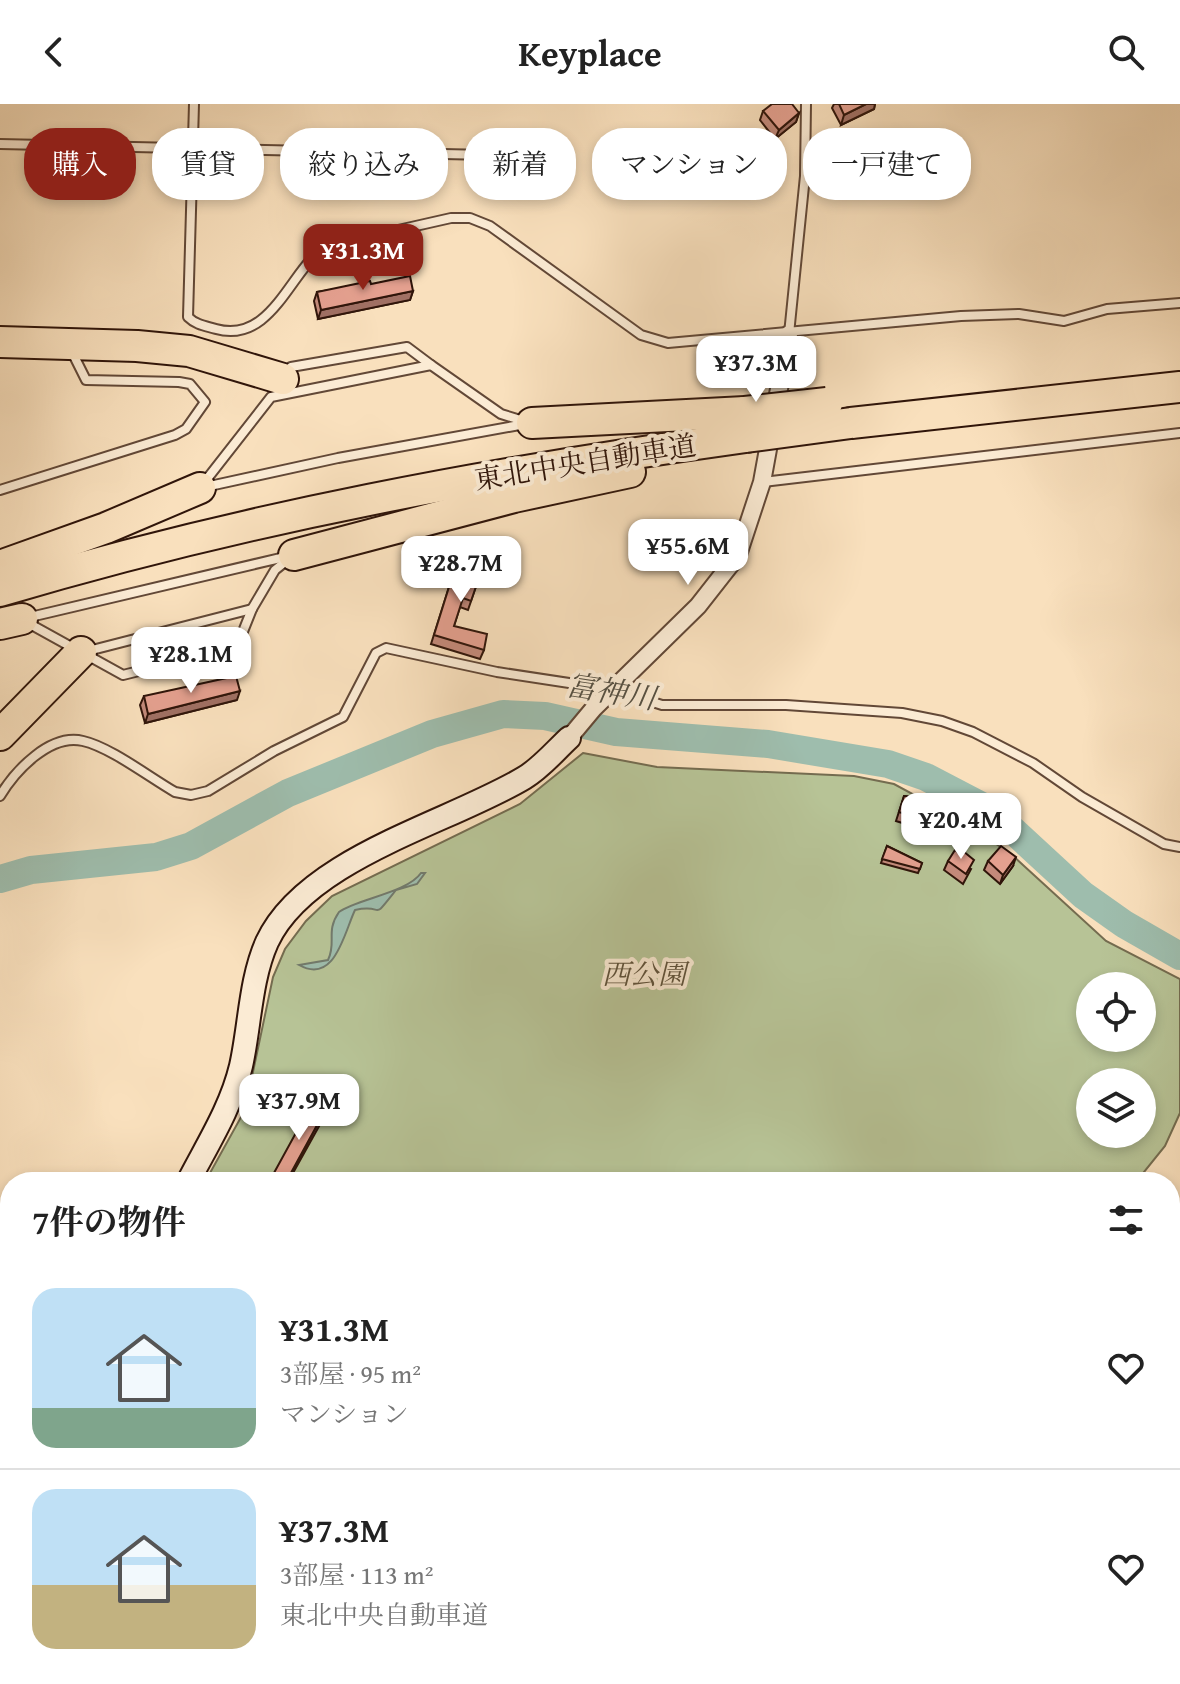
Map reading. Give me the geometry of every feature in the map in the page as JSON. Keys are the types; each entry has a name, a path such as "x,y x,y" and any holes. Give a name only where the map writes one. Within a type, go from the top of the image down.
{"highway":[{"path":"0,342 137,346 189,351 277,388"},
{"path":"0,352 193,362 277,388"},
{"name":"東北中央自動車道","path":"0,591 113,557 265,520 541,465 746,433 850,427 969,408 1180,387"},
{"path":"294,555 746,433 827,403 1023,390 1110,394"},
{"path":"532,423 746,433"},
{"path":"0,566 200,488"},
{"path":"0,719 75,649"},
{"path":"0,735 75,649"}],"street":[{"path":"193,1172 225,1111 240,1068 255,982 268,941 291,909 316,885 354,862 528,776 569,738 594,708 721,581 747,534 762,482 789,334"}],"lane":[{"path":"193,128 194,104"},
{"path":"789,334 804,190 806,104"},
{"path":"0,144 152,146"},
{"path":"264,149 464,154"},
{"path":"191,200 188,317 193,323 233,334 267,319 308,259 323,247 451,218 470,218 490,226 641,335 668,343 961,316 1019,314 1064,321 1107,309 1180,303"},
{"path":"200,488 291,367 407,347 501,414 532,423"},
{"path":"0,490 175,435 186,429 205,402 190,384 86,380 73,354"},
{"path":"277,388 431,365"},
{"path":"200,488 338,458 532,423"},
{"path":"762,482 1180,433"},
{"path":"11,622 75,649 123,675 227,649 240,639 252,609 275,570 294,555"},
{"path":"11,622 294,555"},
{"path":"75,649 252,609"},
{"path":"0,796 33,757 55,744 81,740 175,792 191,795 208,791 274,751 343,717 376,653 386,648 497,672 615,690 662,705 786,705 902,713 942,721 973,732 1033,763 1082,797 1164,844 1180,847"}],"green space":[{"name":"西公園","path":"583,753 657,767 854,776 894,784 959,819 1011,854 1106,941 1180,979 1180,1113 1165,1146 1144,1172 211,1172 245,1110 273,977 285,949 306,921 332,896 520,804"}],"shaded area":[{"path":"425,873 417,884 397,890"},
{"path":"396,890 380,909 355,910 342,943 330,962 321,968 311,969 299,965 328,960 335,919 347,907"}],"building":[{"path":"772,104 792,104 799,113 777,128 763,111"},
{"path":"839,104 866,104 844,115"},
{"path":"410,276 413,291 321,310 317,292"},
{"path":"459,555 484,563 471,601 463,598 454,626 487,634 484,650 434,635"},
{"path":"236,676 240,691 148,714 144,696"},
{"path":"904,796 921,798 916,817 899,812"},
{"path":"887,846 922,863 920,869 882,859"},
{"path":"1001,846 1016,857 1003,875 988,861"},
{"path":"955,850 960,854 963,851 974,860 966,874 948,861"},
{"path":"278,1077 294,1085 283,1109 267,1101"},
{"path":"315,1098 328,1105 291,1172 274,1172"}],"waterway":[{"name":"富神川","path":"0,879 31,870 156,857 191,846 288,793 432,734 503,714 545,716 616,732 768,744 888,764 926,777 993,812 1083,895 1124,924 1180,956"}]}
